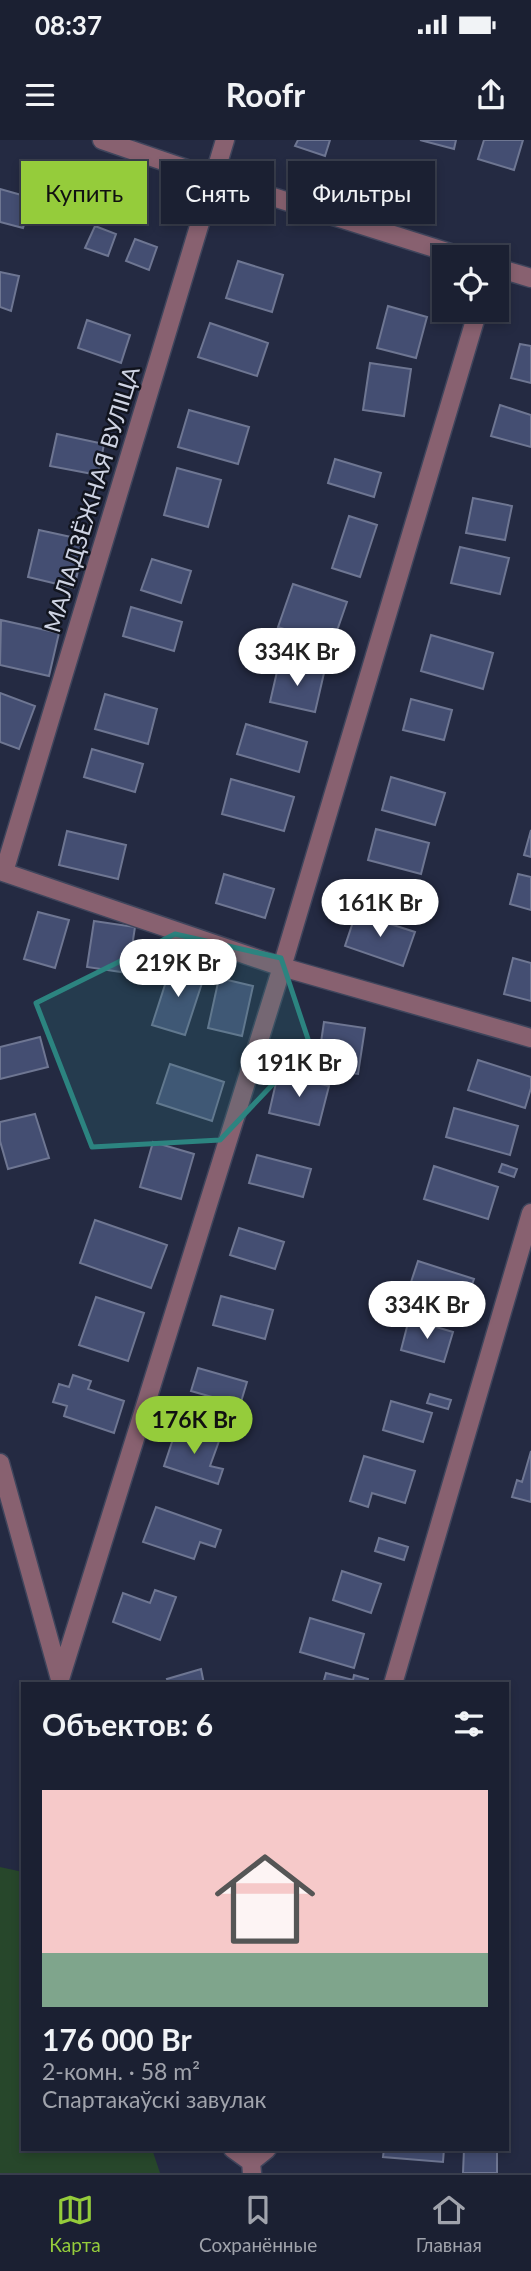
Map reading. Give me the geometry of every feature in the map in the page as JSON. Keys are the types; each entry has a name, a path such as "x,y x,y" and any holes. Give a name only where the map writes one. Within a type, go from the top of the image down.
{"street":[{"path":"102,140 163,161"},
{"name":"МАЛАДЗЁЖНАЯ ВУЛІЦА","path":"218,161 225,140"},
{"path":"274,197 432,247"},
{"name":"МАЛАДЗЁЖНАЯ ВУЛІЦА","path":"2,872 199,224"},
{"path":"509,272 531,278"},
{"path":"60,1681 282,967 474,322"},
{"path":"2,872 282,967 531,1038"},
{"path":"394,1682 531,1213"},
{"path":"0,1463 60,1681"},
{"path":"235,2151 251,2167 265,2151"}],"highlighted area":[{"path":"175,934 281,958 310,1045 220,1140 92,1147 36,1003"}],"green space":[{"path":"0,1867 21,1872 21,2151 153,2151 160,2173 0,2173"}],"building":[{"path":"298,140 330,140 325,156 295,146"},
{"path":"420,140 456,140 454,149"},
{"path":"484,140 523,140 514,170 478,159"},
{"path":"0,189 21,195 23,228 0,222"},
{"path":"95,226 116,234 108,256 85,248"},
{"path":"135,239 157,247 149,270 126,261"},
{"path":"238,261 283,275 272,312 226,298"},
{"path":"0,272 19,276 11,311 0,307"},
{"path":"388,306 427,317 416,358 377,348"},
{"path":"87,320 130,335 121,363 78,348"},
{"path":"210,323 268,343 257,376 198,357"},
{"path":"520,344 531,346 531,383 511,378"},
{"path":"370,363 411,369 404,416 363,410"},
{"path":"500,405 531,415 531,447 491,436"},
{"path":"189,410 249,427 238,464 178,447"},
{"path":"57,434 104,444 98,475 50,466"},
{"path":"335,459 381,473 374,497 328,483"},
{"path":"177,468 221,480 208,527 164,515"},
{"path":"473,498 512,506 505,540 466,533"},
{"path":"349,516 377,525 360,577 332,568"},
{"path":"39,530 85,540 74,588 28,577"},
{"path":"460,547 509,558 500,594 451,583"},
{"path":"152,559 191,571 181,603 141,590"},
{"path":"293,584 347,602 332,645 278,627"},
{"path":"131,607 182,622 174,651 123,636"},
{"path":"1,620 59,633 49,676 0,665"},
{"path":"431,635 493,653 483,689 421,671"},
{"path":"279,663 324,673 315,712 270,702"},
{"path":"0,693 35,706 19,749 0,742"},
{"path":"105,694 157,709 148,744 95,729"},
{"path":"411,699 452,710 444,740 403,730"},
{"path":"246,724 307,742 299,772 237,754"},
{"path":"92,749 143,764 135,792 84,777"},
{"path":"391,777 445,793 435,825 382,810"},
{"path":"231,779 294,797 284,831 222,814"},
{"path":"376,829 429,843 421,874 368,860"},
{"path":"531,830 531,857 524,855"},
{"path":"67,831 126,845 118,879 59,865"},
{"path":"224,874 274,889 265,918 216,903"},
{"path":"518,874 531,877 531,910 510,904"},
{"path":"38,912 69,920 55,968 24,959"},
{"path":"356,913 415,932 403,966 345,946"},
{"path":"94,921 135,927 128,973 87,967"},
{"path":"513,958 531,963 531,1001 504,994"},
{"path":"172,963 205,974 185,1035 152,1025"},
{"path":"219,978 253,986 242,1036 208,1028"},
{"path":"324,1022 365,1028 358,1074 317,1069"},
{"path":"40,1037 48,1067 0,1079 0,1047"},
{"path":"478,1060 531,1077 525,1108 468,1090"},
{"path":"170,1064 224,1082 212,1121 157,1103"},
{"path":"278,1074 329,1086 319,1125 269,1113"},
{"path":"454,1108 518,1126 510,1155 446,1137"},
{"path":"35,1114 49,1158 8,1169 0,1141 0,1122"},
{"path":"153,1142 194,1154 181,1199 140,1187"},
{"path":"257,1155 311,1169 303,1197 249,1183"},
{"path":"502,1164 517,1169 514,1177 499,1172"},
{"path":"434,1166 498,1187 488,1219 424,1199"},
{"path":"95,1220 167,1245 151,1288 80,1263"},
{"path":"239,1228 284,1242 275,1269 230,1255"},
{"path":"418,1261 474,1279 461,1317 425,1305 429,1291 410,1285"},
{"path":"221,1296 273,1310 265,1339 213,1325"},
{"path":"96,1297 144,1313 128,1361 79,1345"},
{"path":"409,1319 453,1332 444,1362 401,1350"},
{"path":"198,1368 247,1382 240,1405 191,1391"},
{"path":"73,1375 91,1381 88,1389 124,1401 114,1433 64,1416 67,1406 53,1402 59,1384 69,1387"},
{"path":"430,1394 451,1400 448,1409 427,1403"},
{"path":"391,1401 432,1413 423,1442 383,1430"},
{"path":"177,1427 219,1441 210,1466 223,1469 218,1484 164,1466"},
{"path":"531,1451 531,1502 512,1497 517,1480 522,1482"},
{"path":"364,1456 415,1471 405,1503 372,1493 368,1507 350,1501"},
{"path":"156,1507 221,1530 215,1547 200,1542 194,1559 143,1542"},
{"path":"379,1538 408,1547 404,1560 375,1551"},
{"path":"342,1571 381,1584 371,1613 333,1600"},
{"path":"155,1590 176,1597 160,1640 113,1622 123,1593 150,1603"},
{"path":"310,1618 364,1634 354,1668 300,1652"},
{"path":"201,1669 204,1682 168,1682 167,1679"},
{"path":"326,1673 353,1680 354,1675 368,1679 367,1682 324,1682"},
{"path":"384,2151 444,2151 443,2162 383,2157"},
{"path":"464,2151 497,2151 497,2173 463,2173"}]}
